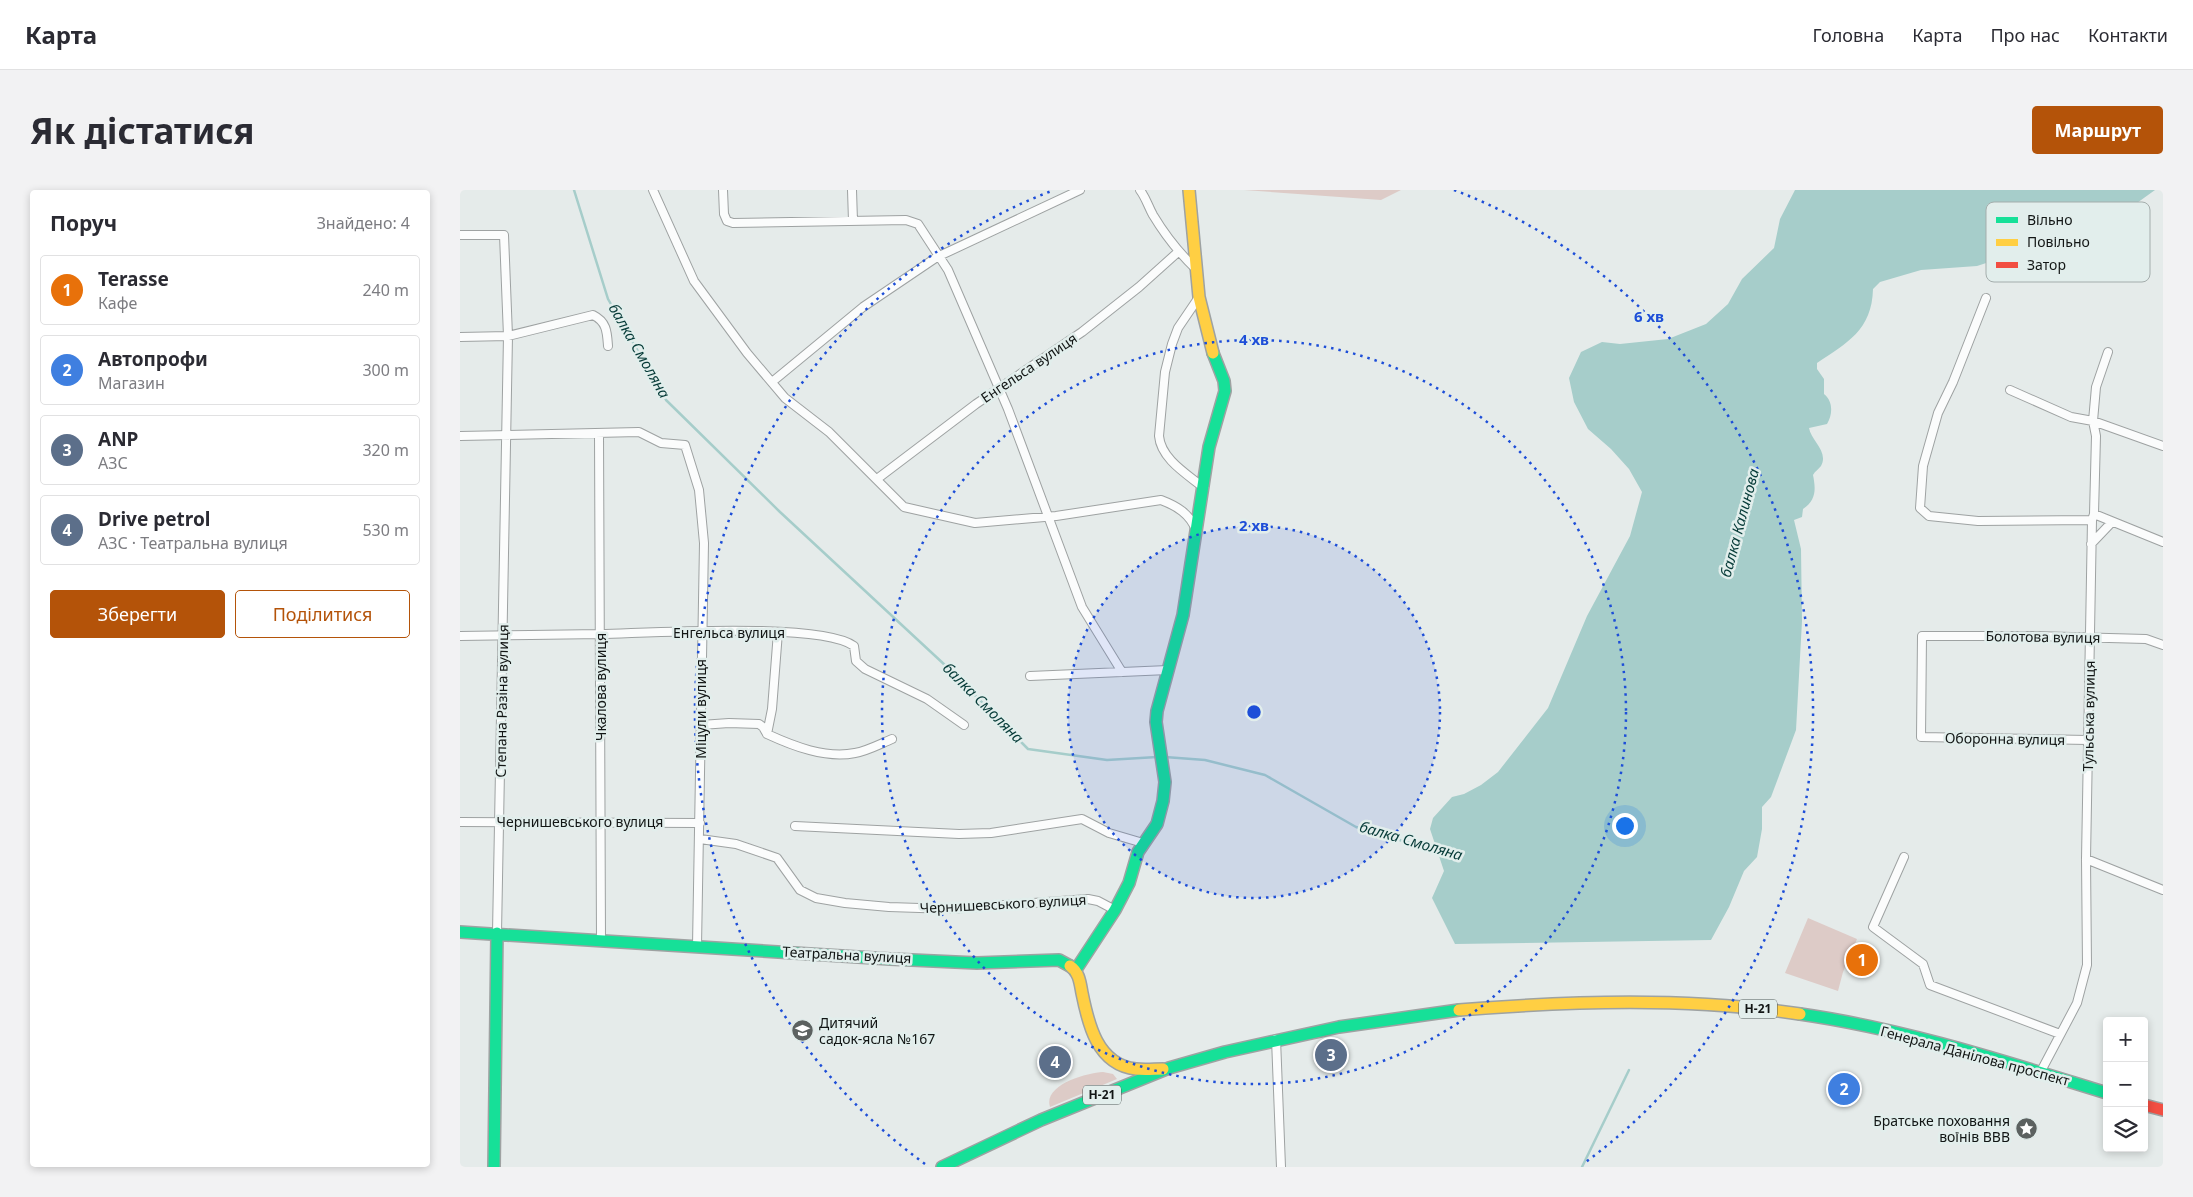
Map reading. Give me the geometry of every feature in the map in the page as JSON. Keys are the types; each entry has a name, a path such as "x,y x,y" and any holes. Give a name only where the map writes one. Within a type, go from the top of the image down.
{"street":[{"path":"653,190 694,281 747,353 785,398 829,432 904,507 975,523 1048,517 1161,500 1175,505 1186,514 1197,532"},
{"path":"723,190 724,214 727,221 733,223 906,220 918,224 948,270 999,388 1082,607 1122,672"},
{"path":"852,190 853,221"},
{"path":"772,382 863,307 939,256 1080,190"},
{"path":"1140,190 1147,200 1151,213 1178,252 1197,270"},
{"path":"1167,1069 1134,1069 1114,1060 1100,1047 1093,1036 1088,1022 1079,977 1075,971 1115,910 1128,883 1138,852 1157,824 1163,801 1165,782 1156,716 1183,615 1209,447 1225,390 1199,297 1189,190"},
{"name":"Степана Разіна вулиця","path":"460,235 504,235 508,336 494,1167"},
{"name":"Енгельса вулиця","path":"877,480 999,388 1082,332 1139,287 1178,252"},
{"path":"1199,297 1178,328 1172,344 1165,372 1159,436 1160,445 1165,454 1204,488"},
{"path":"1986,298 1953,382 1938,413 1923,466 1920,508 1929,516 1978,521 2093,517 2112,522 2163,542"},
{"path":"460,337 508,336 593,315 601,319 607,328 608,346"},
{"name":"Тульська вулиця","path":"2040,1073 2077,1003 2087,965 2086,859 2091,544 2096,436 2093,421 2096,387 2108,352"},
{"path":"2010,390 2071,417 2093,421 2163,446"},
{"name":"Міцули вулиця","path":"599,433 639,432 661,443 685,445 699,490 704,543 697,946"},
{"path":"460,436 599,433"},
{"name":"Чкалова вулиця","path":"599,433 601,941"},
{"path":"2091,544 2112,522"},
{"path":"767,734 772,709 778,632"},
{"name":"Енгельса вулиця","path":"460,636 778,632 827,637 848,642 854,646 856,661 865,669 927,699 964,725"},
{"name":"Болотова вулиця","path":"1921,737 1922,636 2146,639 2163,645"},
{"path":"1030,676 1168,670"},
{"path":"701,725 729,723 759,724 767,734 811,750 832,754 857,753 892,740"},
{"name":"Оборонна вулиця","path":"1921,737 2088,740"},
{"path":"795,826 959,834 991,833 1082,819 1110,833 1143,843"},
{"name":"Чернишевського вулиця","path":"460,822 700,822"},
{"name":"Чернишевського вулиця","path":"700,839 736,844 777,858 800,890 816,898 854,904 931,909 1088,899 1098,901 1115,910"},
{"path":"1904,857 1873,927 1923,964 1930,985 2060,1034"},
{"path":"2086,859 2163,890"},
{"name":"Театральна вулиця","path":"460,932 978,963 1051,959 1067,963 1075,971"},
{"name":"Генерала Данілова проспект","path":"1276,1038 1399,1016 1464,1009 1542,1004 1664,1004 1737,1007 1808,1015 1926,1040 2103,1092"},
{"path":"1276,1038 1280,1167"},
{"name":"Н-21","path":"942,1167 1034,1122 1167,1069 1276,1038"},
{"path":"2148,1106 2163,1110"}],"shaded area":[{"path":"1244,190 1401,190 1381,200"},
{"path":"1808,918 1857,939 1843,972 1838,991 1785,973"},
{"path":"1103,1072 1113,1074 1117,1079 1050,1107 1050,1099 1053,1092 1059,1087 1077,1078"}],"water":[{"path":"1795,190 2155,190 2138,202 1986,202 1986,263 1977,266 1921,270 1880,282 1873,289 1872,303 1868,315 1856,334 1848,342 1817,363 1817,369 1824,379 1824,394 1829,400 1831,412 1827,424 1809,428 1821,451 1823,461 1813,475 1815,490 1813,498 1803,509 1802,517 1794,520 1801,549 1802,621 1796,730 1771,797 1762,807 1762,829 1757,857 1744,871 1729,907 1711,940 1455,944 1432,898 1444,871 1430,829 1433,818 1452,797 1464,794 1481,785 1498,772 1548,708 1587,616 1630,536 1642,492 1629,469 1611,449 1588,429 1574,402 1569,378 1581,352 1602,342 1620,344 1668,339 1706,324 1728,304 1742,279 1774,248 1780,219"}],"waterway":[{"name":"балка Смоляна","path":"574,190 608,299 666,400 780,512 946,666 1028,749 1107,760 1157,757"},
{"name":"балка Смоляна","path":"1165,757 1205,760 1265,775 1356,827 1440,852"},
{"name":"балка Калинова","path":"1582,1167 1629,1070"}],"traffic: fast":[{"path":"1075,971 1115,910 1129,883 1138,852 1157,824 1163,801 1165,782 1156,722 1157,711 1183,615 1209,447 1225,391 1224,381 1213,353"},
{"path":"460,932 890,959 977,963 1059,960 1070,966"},
{"path":"494,1167 497,933"},
{"path":"942,1167 1041,1120 1169,1068 1225,1052 1339,1027 1459,1010"},
{"path":"1800,1014 1839,1020 1917,1037 2103,1092"}],"traffic: slow":[{"path":"1189,190 1199,297 1213,353"},
{"path":"1070,966 1079,978 1087,1017 1103,1051 1112,1060 1123,1066 1136,1069 1163,1069"},
{"path":"1459,1010 1544,1004 1630,1002 1715,1005 1800,1014"}],"traffic: jam":[{"path":"2148,1106 2163,1110"}],"place":[{"name":"Terasse","path":"1862,960"},
{"name":"Дитячий садок-ясла №167","path":"803,1031"},
{"name":"ANP","path":"1331,1055"},
{"name":"Drive petrol","path":"1055,1062"},
{"name":"Автопрофи","path":"1844,1089"},
{"name":"Братське поховання воїнів ВВВ","path":"2026,1129"}]}
